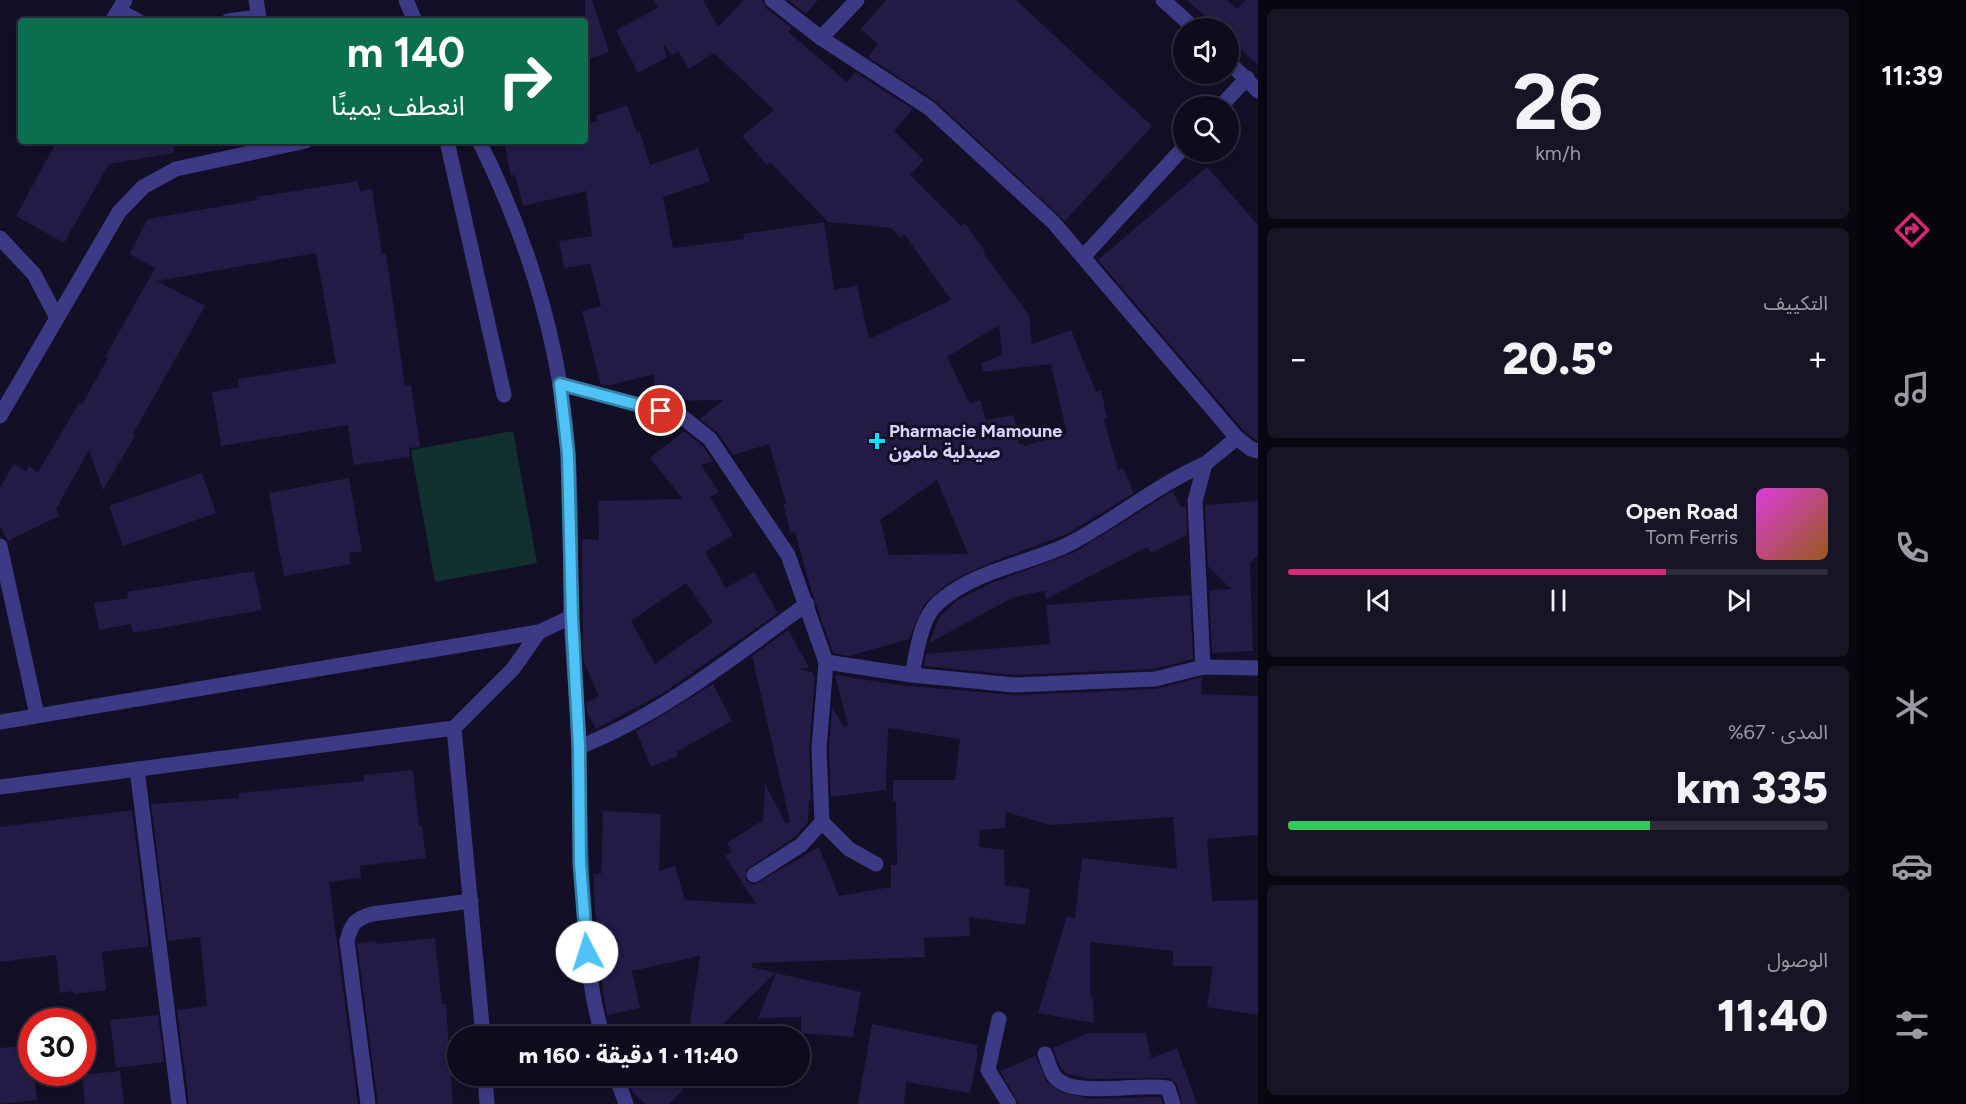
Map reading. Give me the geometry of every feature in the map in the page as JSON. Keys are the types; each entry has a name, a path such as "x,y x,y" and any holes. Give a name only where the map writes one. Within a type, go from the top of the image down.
{"street":[{"path":"251,18 259,17 256,0"},
{"path":"406,0 414,18"},
{"path":"772,0 821,38 929,108 1053,222 1238,438 1251,449 1258,451"},
{"path":"821,38 857,0"},
{"path":"1163,0 1183,18"},
{"path":"119,11 132,18"},
{"path":"1239,71 1258,91"},
{"path":"1230,96 1247,78"},
{"path":"0,416 56,316 120,212 143,188 176,169 292,144"},
{"path":"448,144 504,395"},
{"path":"480,144 499,181 535,277 560,384 568,454 572,617 579,747 581,885 593,1008 599,1026"},
{"path":"1083,257 1173,159"},
{"path":"0,238 33,274 56,316"},
{"path":"560,384 681,416 695,425 710,439 789,555 826,662 819,749 822,822 849,849 876,864"},
{"path":"912,675 919,640 936,604 969,581 1036,558 1108,523 1146,495 1205,464 1238,438"},
{"path":"1203,667 1195,501 1205,464"},
{"path":"0,546 37,716"},
{"path":"579,747 614,733 647,714 807,604"},
{"path":"0,722 539,632 572,617"},
{"path":"0,787 454,728 513,669 539,632"},
{"path":"826,662 912,675 1014,685 1155,679 1203,667 1258,668"},
{"path":"454,728 482,1026"},
{"path":"137,769 179,1104"},
{"path":"754,875 801,845 822,822"},
{"path":"368,1104 347,941 350,927 357,919 372,915 471,901"},
{"path":"999,1019 988,1071 1009,1104"},
{"path":"1046,1054 1053,1075 1066,1085 1107,1088 1154,1085 1168,1088 1173,1104"},
{"path":"486,1086 487,1104"},
{"path":"620,1086 626,1104"}],"green space":[{"path":"513,431 537,563 435,582 411,450"}],"building":[{"path":"585,0 592,0 609,52 588,59 588,18 585,18"},
{"path":"653,0 703,0 718,27 744,0 762,0 766,8 792,28 788,32 847,82 855,72 913,109 894,131 924,160 910,175 961,226 965,223 986,253 984,254 1029,315 1032,344 1071,330 1096,392 1101,390 1107,418 1104,419 1118,470 1123,468 1134,493 1067,534 982,566 948,583 924,604 909,639 849,656 833,653 811,589 795,532 791,533 783,504 786,503 769,444 733,455 718,433 700,419 723,400 664,401 654,399 654,374 607,386 601,385 582,311 601,306 590,264 564,268 559,241 592,236 586,191 523,206 515,175 511,176 505,144 588,144 588,123 597,121 596,116 627,105 637,133 640,132 650,165 698,148 710,181 663,197 673,248 744,239 743,234 824,222 834,290 857,285 869,339 951,300 904,234 901,238 891,228 828,222 770,162 767,165 742,136 774,110 714,53 689,69 678,51 672,55 663,44 667,57 638,73 616,30 658,8","holes":["999,325 1002,355 981,363 983,372 1051,364 1067,434 1024,446 1024,443 1019,444 1014,415 986,420 980,400 970,404 947,357","937,480 968,554 889,555 880,520"]},
{"path":"788,0 818,0 806,14"},
{"path":"886,0 1016,0 1152,126 1065,221 935,101 868,57 878,44 861,29"},
{"path":"1187,0 1227,0 1237,9 1246,0 1258,0 1258,65 1239,48 1239,18 1207,18"},
{"path":"55,144 173,144 174,153 109,164 64,243 16,216"},
{"path":"1207,167 1258,225 1258,441 1245,432 1098,260"},
{"path":"358,181 360,191 372,189 382,254 386,253 405,386 411,385 420,447 409,448 410,457 354,465 348,425 221,446 212,392 239,387 238,379 336,363 316,253 157,281 205,306 133,434 135,436 103,490 89,450 56,509 59,516 8,541 0,526 0,487 14,464 26,471 29,466 38,472 79,403 82,404 108,358 105,357 155,268 129,254 148,219 257,200 256,197"},
{"path":"684,431 703,446 713,461 701,465 719,492 710,497 733,535 705,552 726,588 754,572 778,613 663,693 596,729 587,712 586,703 599,696 583,660 582,539 599,540 598,501 683,499 650,458","holes":["686,583 713,622 655,664 631,621"]},
{"path":"202,473 216,513 123,546 109,506"},
{"path":"349,478 362,551 349,553 351,564 284,576 269,493"},
{"path":"1173,491 1181,507 1186,507 1187,535 1151,553 1147,547 1046,599 1045,591 1014,597 929,643 940,616 958,600 989,584 1075,552"},
{"path":"1258,501 1258,555 1250,563 1253,651 1212,653 1209,590 1231,589 1208,566 1205,505"},
{"path":"254,571 262,610 133,633 131,624 99,630 94,603 128,598 127,592"},
{"path":"1190,595 1193,659 1154,669 1014,675 924,666 926,654 1050,644 1046,605"},
{"path":"788,630 809,667 799,669 812,672 815,677 809,748 811,800 809,800 808,822 795,837 746,870 746,880 754,885 819,847 839,896 891,887 891,865 897,865 896,801 893,801 893,780 955,780 960,739 888,728 886,790 831,797 829,749 832,707 844,727 848,725 835,675 898,685 1014,695 1156,689 1202,677 1201,694 1258,696 1258,835 1207,839 1212,901 1258,900 1258,1015 1207,1007 1213,966 1173,966 1173,951 1090,942 1090,997 1093,996 1094,1023 1038,1013 1067,916 1075,918 1082,858 1177,869 1173,817 1050,825 1006,812 1005,828 980,830 979,847 1004,850 1005,885 1030,889 1025,925 969,917 970,936 924,938 925,957 752,963 752,967 775,973 721,1026 690,1026 700,956 632,971 640,1008 607,1015 598,959 593,874 601,874 603,811 661,814 659,871 675,866 685,900 756,904 725,856 732,851 727,843 763,820 765,784 786,824 790,822 752,656"},
{"path":"713,684 732,721 676,752 678,756 651,767 636,731"},
{"path":"413,770 419,826 422,826 426,858 360,866 361,878 329,882 358,1104 189,1104 177,1010 207,1006 200,937 168,941 151,804 239,798 239,793 364,781 364,775"},
{"path":"132,810 149,946 102,952 106,990 74,994 73,991 60,993 56,955 0,962 0,827"},
{"path":"435,938 442,1004 446,1004 447,1086 452,1086 453,1104 378,1104 357,943 376,941 377,944"},
{"path":"776,973 861,992 853,1037 810,1034 810,1026 801,1026 801,1017 758,1018"},
{"path":"158,1015 164,1062 116,1068 110,1020"},
{"path":"872,1024 977,1045 977,1058 970,1093 906,1082 904,1104 858,1104"},
{"path":"1088,1033 1146,1033 1151,1058 1177,1048 1197,1104 1182,1104 1177,1084 1169,1078 1091,1079 1068,1074 1061,1069 1053,1048"},
{"path":"18,1046 18,1086 36,1086 37,1100 0,1104 0,1048"},
{"path":"1036,1056 1046,1081 1060,1092 1090,1099 1161,1097 1163,1104 1019,1104 1000,1071"},
{"path":"120,1071 124,1104 85,1104 83,1086 96,1086 96,1074"},
{"path":"630,1086 679,1086 683,1090 669,1104 645,1104"}],"place":[{"name":"Pharmacie Mamoune صيدلية مامون","path":"877,441"}],"route":[{"path":"587,952 580,863 579,747 574,685 568,454 560,384 661,411"}]}
